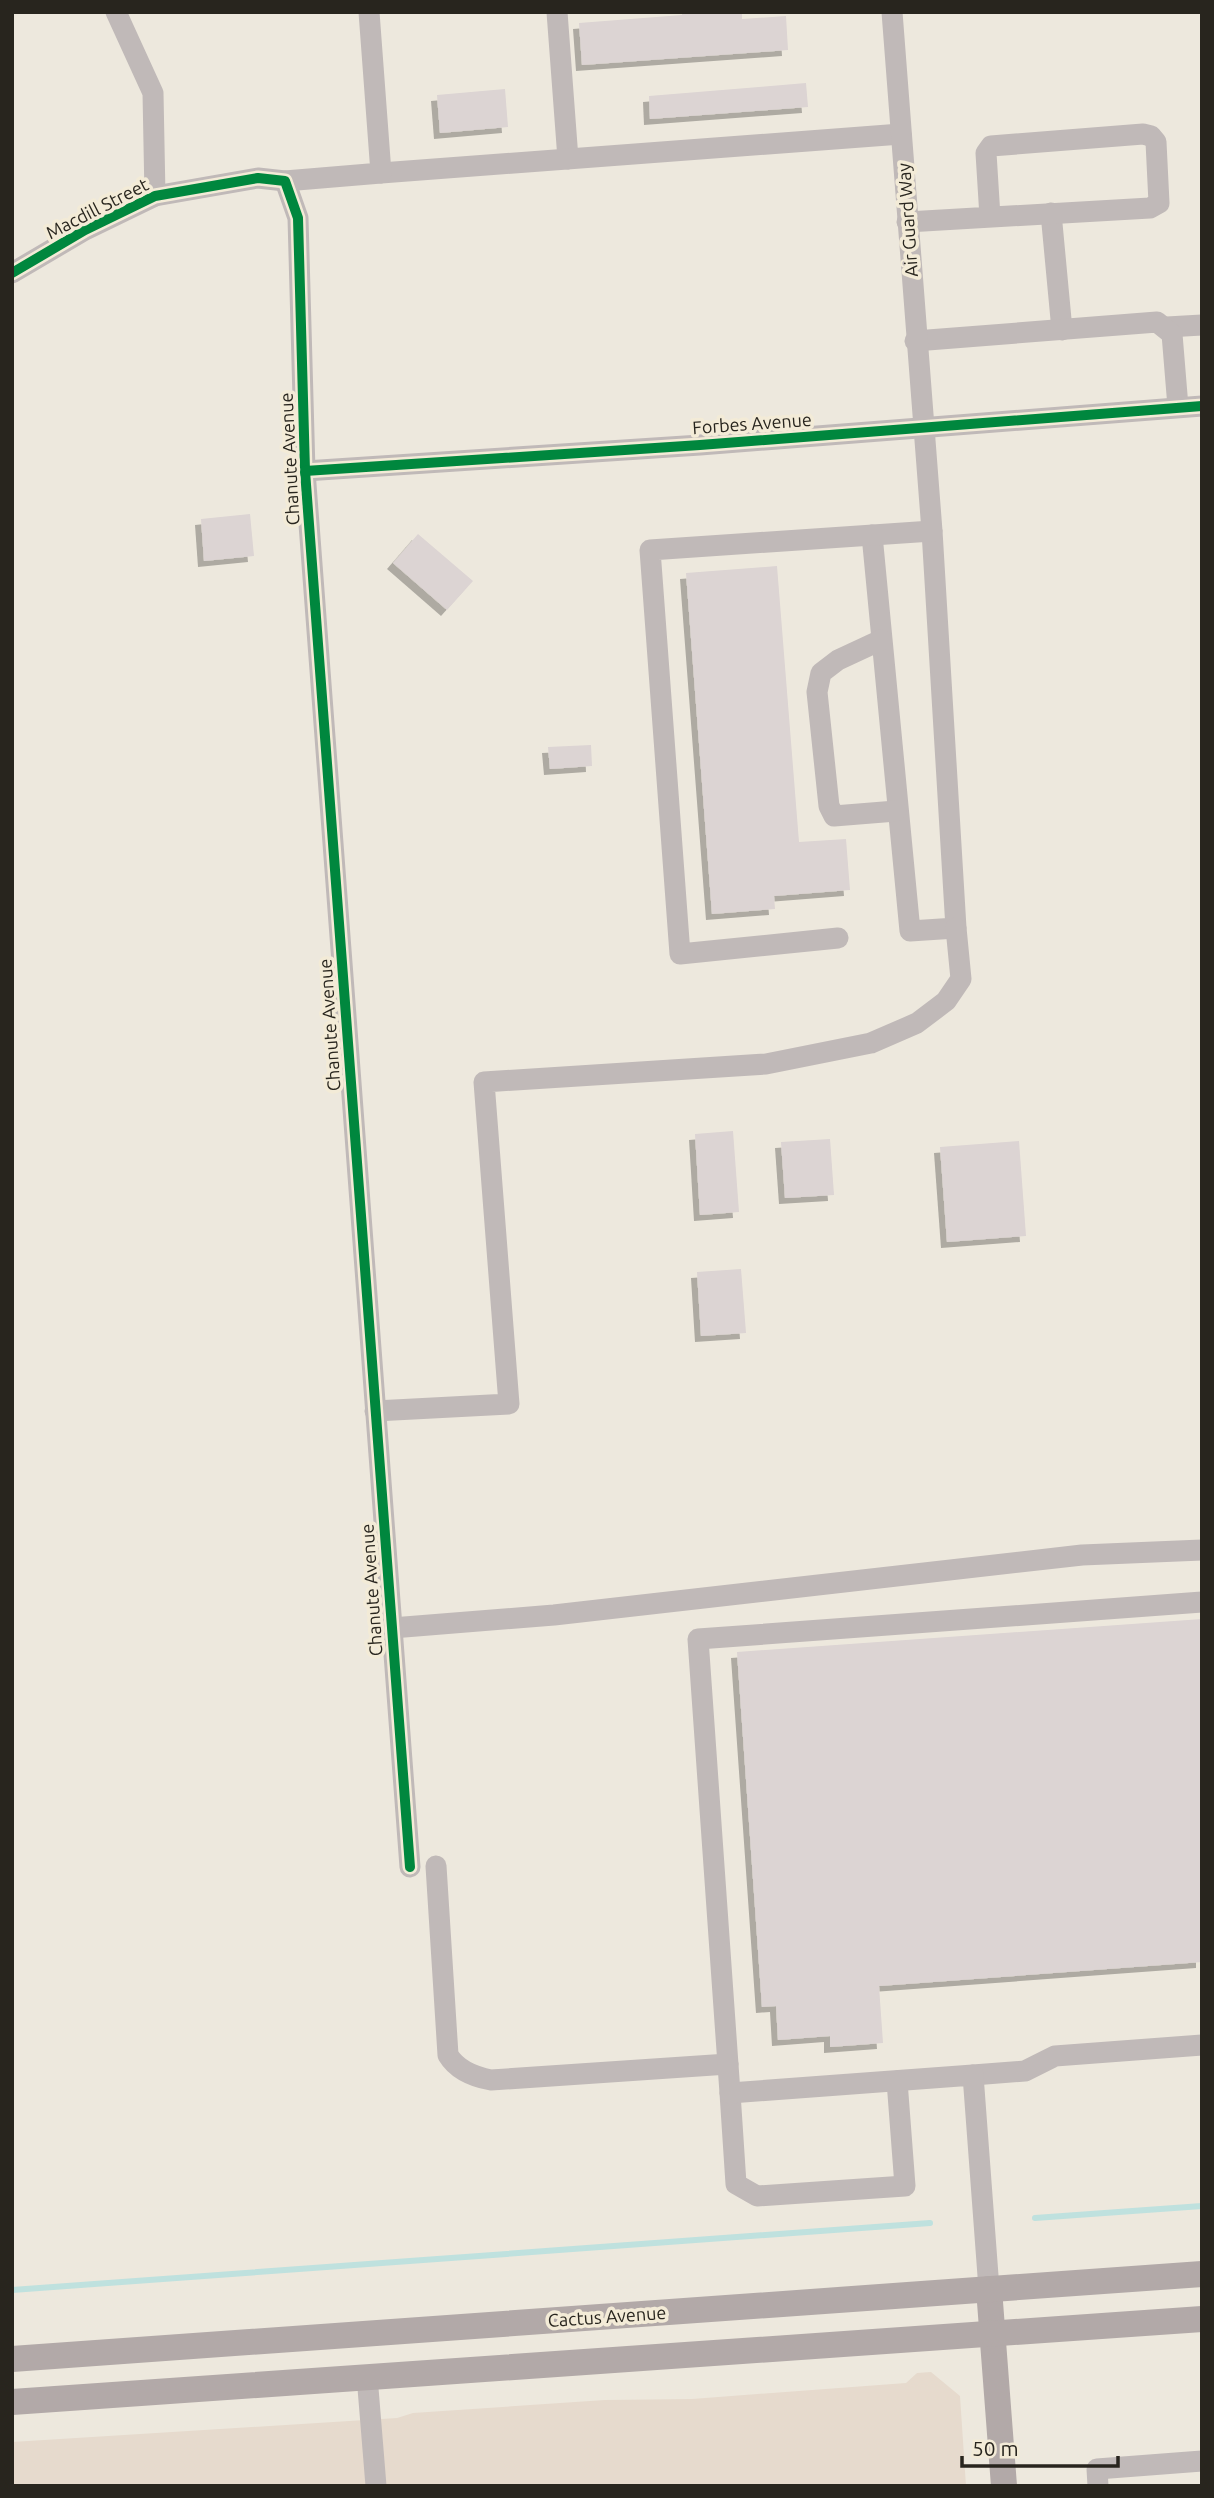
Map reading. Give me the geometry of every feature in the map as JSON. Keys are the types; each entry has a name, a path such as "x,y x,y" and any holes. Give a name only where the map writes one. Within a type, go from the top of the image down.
{"main road":[{"name":"Cactus Avenue","path":"12,2358 1202,2274"},
{"path":"989,2289 1004,2486"},
{"path":"12,2402 1202,2319"}],"street":[{"path":"116,12 153,93 155,196"},
{"path":"369,12 381,173"},
{"path":"557,12 569,159"},
{"name":"Air Guard Way","path":"375,1411 509,1404 484,1082 766,1064 872,1043 917,1023 946,1001 961,979 932,531 915,341 892,12"},
{"name":"Macdill Street","path":"12,273 85,230 155,196 258,178 285,181 901,134"},
{"path":"907,222 1150,208 1159,203 1156,142 1151,136 991,146 986,153 989,217"},
{"name":"Chanute Avenue","path":"285,181 298,218 305,471 410,1867"},
{"path":"1051,213 1062,330"},
{"path":"915,341 1157,322 1167,327 1172,334 1178,407"},
{"path":"1167,327 1202,325"},
{"name":"Forbes Avenue","path":"305,471 1202,406"},
{"path":"838,938 680,954 650,550 932,531"},
{"path":"872,535 909,931 956,928"},
{"path":"881,640 838,660 821,673 817,692 829,806 834,816 897,811"},
{"path":"392,1628 554,1615 1082,1555 1202,1550"},
{"path":"897,2081 905,2186 757,2196 745,2192 736,2184 698,1639 1202,1602"},
{"path":"436,1866 448,2055 453,2063 479,2078 491,2080 728,2064"},
{"path":"730,2093 1025,2071 1055,2056 1202,2045"},
{"path":"973,2075 989,2289"},
{"path":"368,2376 376,2486"},
{"path":"1098,2486 1097,2469 1202,2461"}],"shaded area":[{"path":"931,2372 960,2396 966,2486 12,2486 12,2442 397,2418 413,2413 605,2400 692,2399 906,2383 917,2373"}],"building":[{"path":"682,12 742,12 742,19 786,16 788,50 582,65 579,23 682,15"},
{"path":"806,83 808,107 650,119 649,96"},
{"path":"505,89 508,127 440,133 437,95"},
{"path":"250,514 254,556 204,561 201,519"},
{"path":"418,534 473,581 447,610 393,563"},
{"path":"777,566 799,842 846,839 850,890 774,896 775,909 712,914 686,573"},
{"path":"591,745 592,766 550,769 548,747"},
{"path":"733,1131 739,1212 700,1215 695,1134"},
{"path":"830,1139 834,1195 785,1198 781,1142"},
{"path":"1019,1141 1026,1236 947,1242 940,1147"},
{"path":"741,1269 746,1333 701,1336 697,1272"},
{"path":"1202,1619 1202,1962 879,1986 883,2043 830,2047 830,2036 778,2040 776,2006 762,2007 737,1652"}],"waterway":[{"path":"1035,2218 1202,2206"},
{"path":"12,2290 930,2223"}],"cycle path":[{"path":"12,273 85,230 155,196 258,178 285,181 298,218 305,471 410,1867"},
{"path":"305,471 700,445 1202,406"}]}
